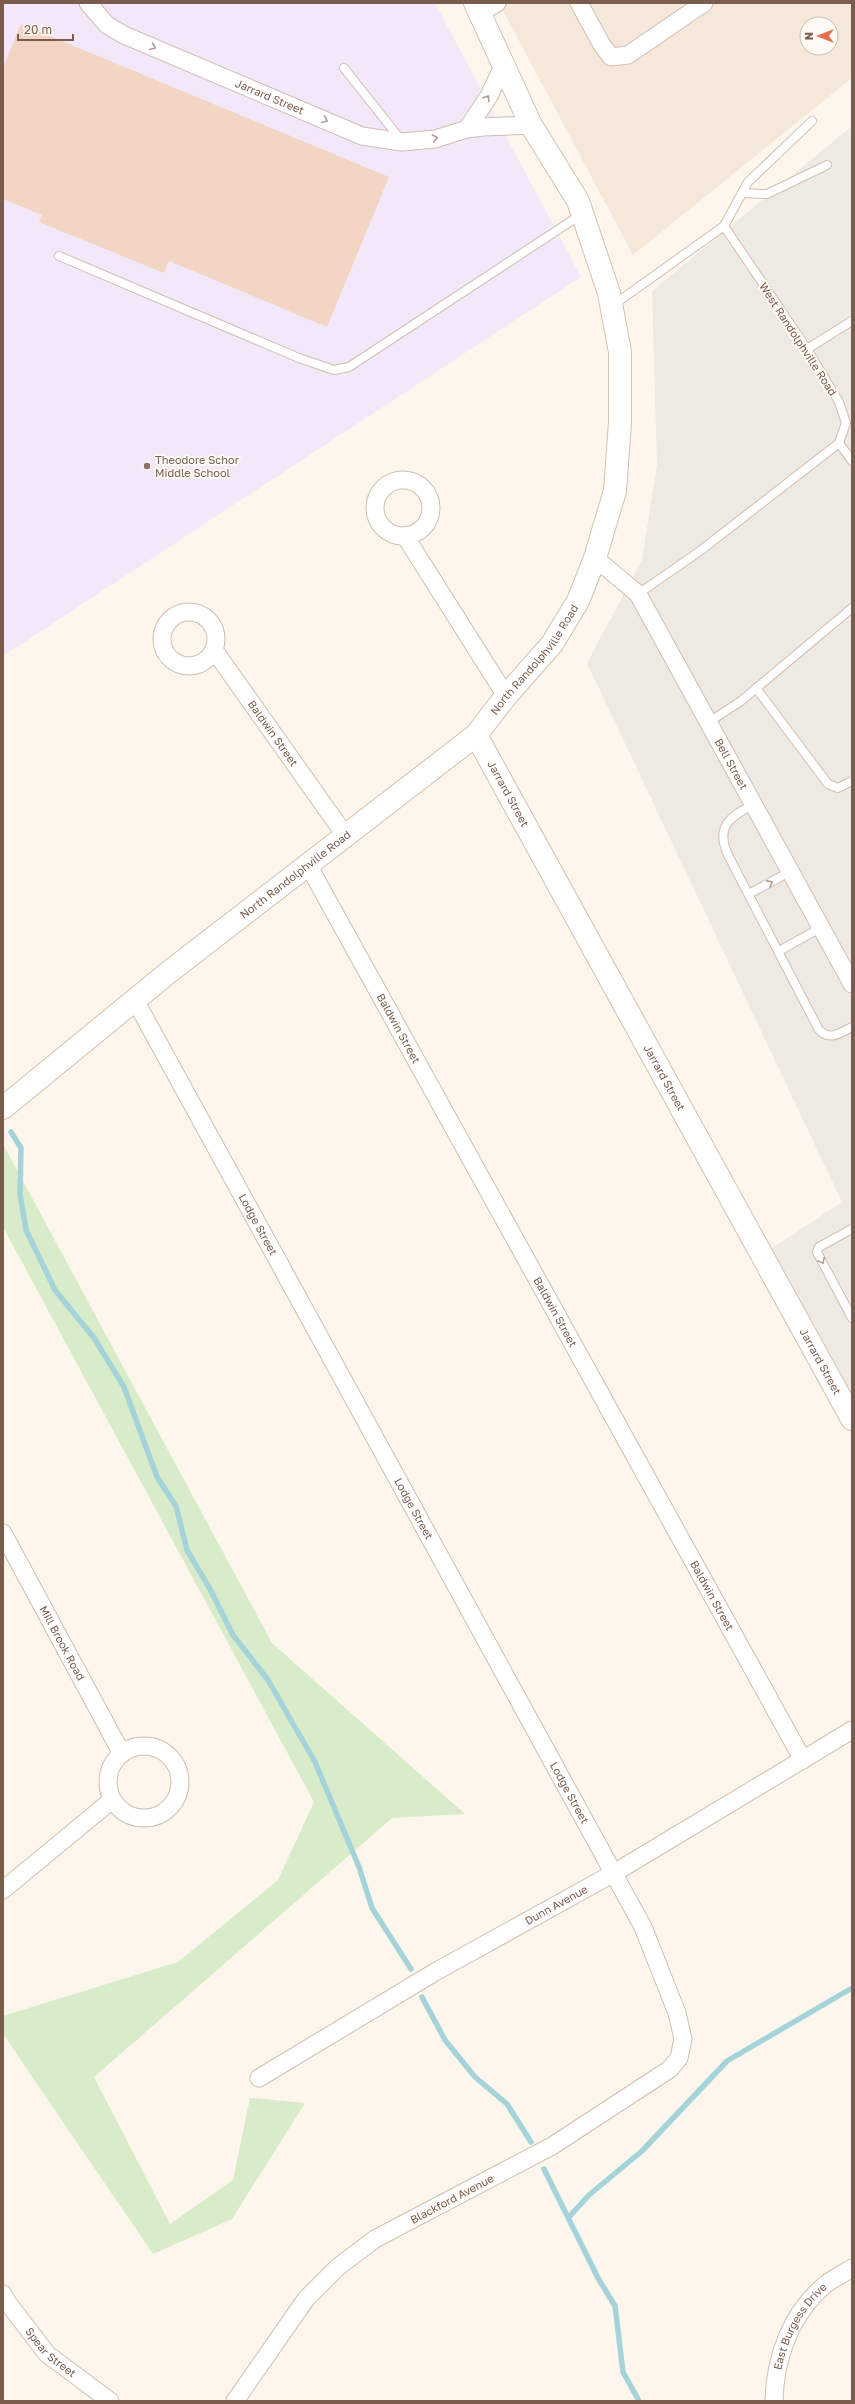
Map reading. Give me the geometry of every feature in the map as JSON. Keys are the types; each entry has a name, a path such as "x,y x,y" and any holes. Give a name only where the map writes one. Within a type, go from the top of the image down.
{"street":[{"name":"Jarrard Street","path":"88,3 107,25 124,35 362,136 402,142 435,139 467,129 503,125 531,125"},
{"path":"579,3 602,45 611,57 628,55 704,3"},
{"name":"North Randolphville Road","path":"3,1108 135,1000 307,864 476,735 506,696 552,644 578,602 595,558 615,491 620,352 609,293 578,201 531,125 503,66 484,6"},
{"path":"467,129 489,96 503,66"},
{"path":"405,536 506,696"},
{"name":"Bell Street","path":"595,558 638,594 822,927 848,963 852,984"},
{"name":"Baldwin Street","path":"214,650 345,836"},
{"name":"Jarrard Street","path":"476,735 852,1419"},
{"name":"Baldwin Street","path":"307,864 803,1760"},
{"name":"Lodge Street","path":"135,1000 643,1927 680,2024"},
{"name":"Mill Brook Road","path":"3,1533 122,1754"},
{"name":"Dunn Avenue","path":"259,2078 435,1972 614,1873 852,1730"},
{"path":"142,1746 153,1747 164,1751 178,1769 180,1780 179,1792 175,1802 167,1811 156,1817 143,1819 131,1816 120,1810 112,1800 108,1788 108,1775 112,1763 131,1748 142,1746"},
{"path":"3,1890 112,1800"},
{"name":"Blackford Avenue","path":"235,2401 306,2299 338,2267 375,2239 552,2146 670,2069 679,2058 683,2039 680,2024"},
{"name":"East Burgess Drive","path":"774,2401 775,2376 783,2346 795,2320 809,2301 826,2284 852,2268"},
{"name":"Spear Street","path":"3,2294 8,2303 47,2354 110,2401"}],"lane":[{"path":"344,68 402,142"},
{"path":"612,306 724,226 748,182 812,121"},
{"path":"742,193 767,194 827,165"},
{"path":"59,256 299,358 334,370 349,366 582,213"},
{"name":"West Randolphville Road","path":"724,226 807,349 839,402 849,422 839,443"},
{"path":"807,349 852,321"},
{"path":"638,594 700,551 839,443 852,461"},
{"path":"709,722 741,701 852,608"},
{"path":"756,688 828,784 838,788 852,781"},
{"path":"754,804 734,815 727,822 722,835 725,850 820,1030 825,1035 831,1036 852,1027"},
{"path":"749,894 791,871"},
{"path":"779,951 822,927"},
{"path":"852,1229 819,1247 817,1252 852,1318"}],"shaded area":[{"name":"Theodore Schor Middle School","path":"3,3 435,3 581,277 3,656"},
{"path":"499,3 852,3 852,78 633,255"},
{"path":"852,126 852,1406 760,1256 842,1202 587,663 642,560 657,465 652,291"}],"green space":[{"path":"3,1144 272,1643 465,1814 392,1818 94,2077 170,2224 233,2180 250,2098 305,2103 232,2219 153,2254 3,2034 3,2016 178,1962 278,1880 314,1802 3,1227"}],"building":[{"path":"21,24 389,177 327,327 169,261 164,273 39,222 42,215 3,199 3,68"}],"waterway":[{"path":"11,1132 21,1148 20,1194 26,1230 55,1290 94,1338 124,1387 157,1477 176,1506 187,1550 210,1589 233,1635 268,1680 315,1762 359,1867 372,1908 411,1969"},
{"path":"569,2217 589,2195 642,2151 727,2061 852,1988"},
{"path":"422,1997 445,2040 475,2077 507,2104 531,2142"},
{"path":"544,2169 598,2278 615,2306 623,2372 639,2401"}],"place":[{"name":"Theodore Schor Middle School","path":"147,466"}]}
